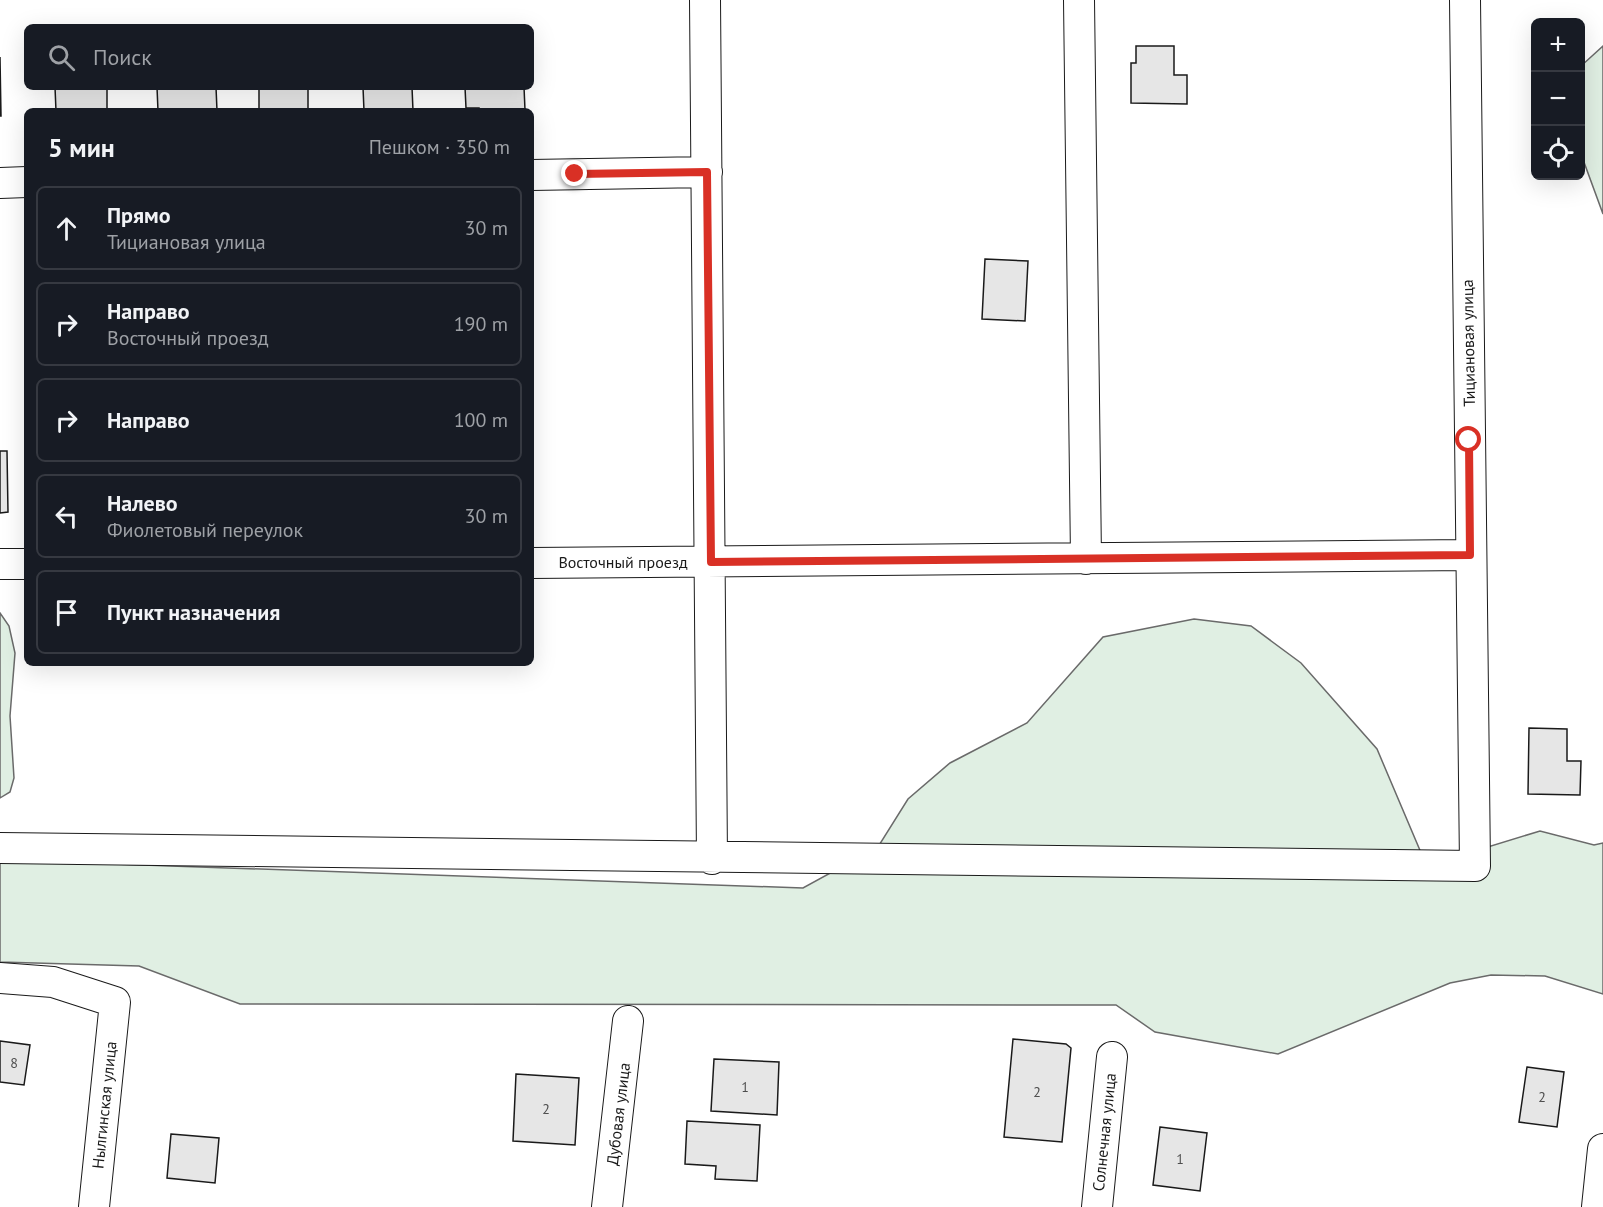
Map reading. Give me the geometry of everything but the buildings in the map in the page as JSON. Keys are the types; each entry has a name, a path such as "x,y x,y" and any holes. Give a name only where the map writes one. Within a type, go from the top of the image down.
{"street":[{"path":"0,848 712,859 705,0"},
{"path":"1079,0 1086,559"},
{"name":"Тициановая улица","path":"712,859 1475,867 1465,0"},
{"path":"534,175 707,172"},
{"path":"0,183 24,182"},
{"name":"Восточный проезд","path":"534,563 1470,555"},
{"path":"0,564 24,564"},
{"name":"Нылгинская улица","path":"0,978 52,982 115,1002 94,1207"},
{"name":"Дубовая улица","path":"607,1207 628,1021"},
{"name":"Солнечная улица","path":"1097,1207 1112,1057"},
{"path":"1597,1207 1603,1149"}],"green space":[{"path":"1603,46 1603,214 1585,165 1585,62"},
{"path":"0,613 9,626 15,653 10,716 14,778 10,792 0,798"},
{"path":"1194,619 1251,626 1301,663 1377,749 1422,855 1452,858 1540,831 1594,845 1603,843 1603,994 1545,976 1491,975 1450,983 1278,1054 1155,1032 1116,1005 240,1004 139,966 0,962 0,860 803,888 878,847 908,799 950,763 1027,723 1103,637"}],"route":[{"path":"575,174 707,172 711,562 1470,555 1469,440"}]}
